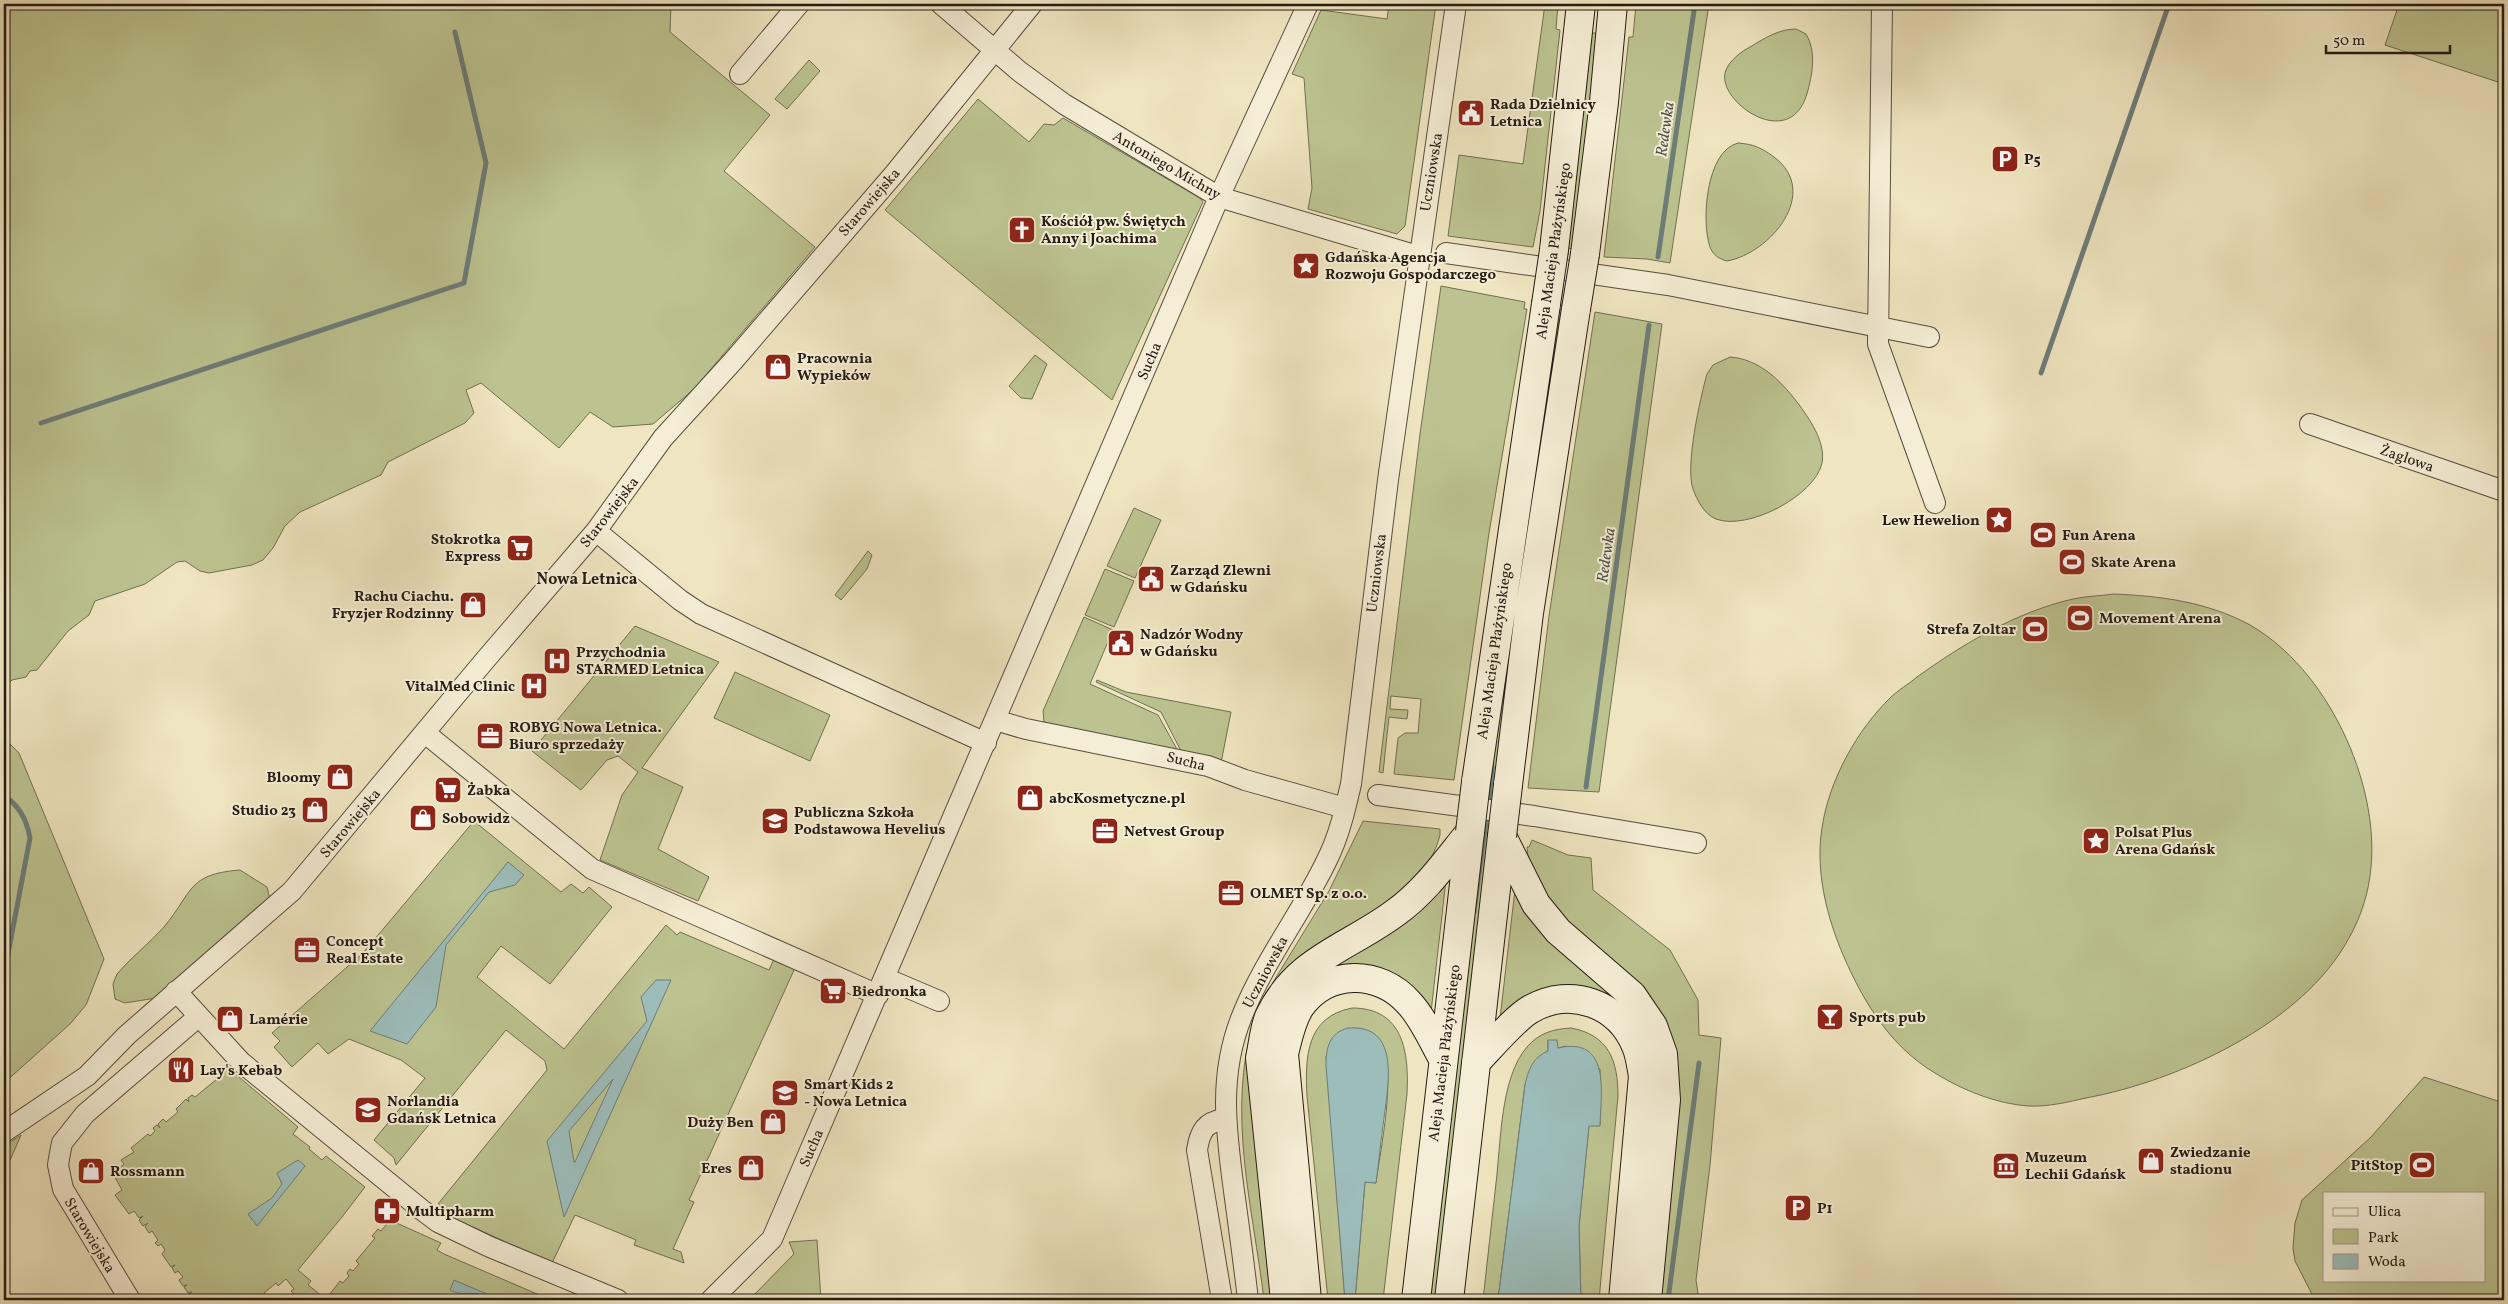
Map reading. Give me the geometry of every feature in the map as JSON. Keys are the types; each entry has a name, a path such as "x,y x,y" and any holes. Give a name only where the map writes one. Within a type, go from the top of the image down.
{"main road":[{"path":"1572,4 1575,68"},
{"name":"Aleja Macieja Płażyńskiego","path":"1416,1300 1476,782 1554,250 1581,4"},
{"name":"Aleja Macieja Płażyńskiego","path":"1448,1300 1529,613 1584,254 1604,102 1613,4"},
{"path":"1285,1300 1260,1058 1268,1019 1283,992 1304,969 1330,951 1395,913 1420,891 1470,832"},
{"path":"1502,836 1536,904 1558,932 1632,995 1653,1026 1663,1054 1666,1100 1647,1300"},
{"path":"1307,1300 1284,1054 1290,1027 1300,1007 1316,990 1332,980 1352,977 1371,978 1393,988 1410,1003 1443,1059"},
{"path":"1476,1062 1530,1009 1560,998 1583,999 1606,1008 1624,1024 1637,1046 1643,1076 1624,1300"}],"street":[{"path":"740,74 799,4"},
{"name":"Antoniego Michny","path":"941,4 1064,104 1219,197 1418,256"},
{"name":"Starowiejska","path":"4,1132 88,1076 127,1035 292,891 596,531 663,438 734,360 895,173 1032,4"},
{"name":"Sucha","path":"711,1300 772,1239 882,987 986,743 994,720 1219,197 1308,4"},
{"name":"Uczniowska","path":"1248,1300 1225,1119 1226,1086 1231,1050 1241,1017 1260,976 1328,860 1346,808 1418,256 1456,4"},
{"path":"1882,4 1878,344 1935,503"},
{"path":"1446,253 1668,285 1929,337"},
{"name":"Żaglowa","path":"2310,424 2504,492"},
{"path":"596,531 680,600 701,614 986,743"},
{"name":"Sucha","path":"994,720 1026,729 1208,766 1245,780 1346,808"},
{"path":"425,733 592,869 882,987 939,1001"},
{"path":"1378,795 1534,816 1696,843"},
{"path":"176,991 241,1062 438,1222 508,1254 618,1300"},
{"name":"Starowiejska","path":"130,1300 63,1189 58,1166 62,1143 86,1114 198,1017"},
{"path":"1222,1300 1197,1150 1200,1135 1206,1125 1225,1119"}],"green space":[{"path":"4,4 671,4 670,32 770,115 724,171 815,247 693,390 653,424 613,427 590,412 559,448 481,383 466,390 474,413 465,423 388,462 381,475 300,512 285,526 273,548 263,560 252,565 209,573 200,571 185,561 177,562 145,584 95,601 89,615 68,631 37,670 30,671 26,677 12,680 4,688"},
{"path":"1389,4 1436,4 1405,226 1397,234 1308,209 1312,188 1304,78 1292,74 1321,10 1387,19"},
{"path":"1545,4 1558,4 1556,29 1560,30 1540,211 1533,247 1448,236 1459,155 1523,164"},
{"path":"1636,4 1709,4 1670,263 1647,259 1604,257 1629,37 1633,37"},
{"path":"2399,4 2504,4 2504,84 2385,45"},
{"path":"1796,29 1806,34 1812,54 1810,83 1799,110 1787,119 1772,121 1756,116 1742,107 1731,95 1725,82 1726,70 1730,63 1743,51 1761,40 1778,32"},
{"path":"1589,33 1600,33 1574,249 1565,248"},
{"path":"809,60 820,71 787,109 775,99"},
{"path":"978,99 1029,142 1044,124 1054,125 1063,118 1200,198 1203,202 1112,400 885,210"},
{"path":"1738,143 1753,145 1774,157 1787,171 1793,187 1791,203 1785,219 1774,234 1744,256 1727,261 1717,256 1710,247 1707,235 1706,205 1713,173 1719,159 1727,149"},
{"path":"1441,286 1525,302 1524,309 1527,309 1489,533 1454,780 1394,774 1398,738 1405,733 1418,733 1421,699 1391,696 1390,709 1408,710 1407,719 1389,717 1383,773 1379,772 1420,434"},
{"path":"1556,309 1565,310 1436,1300 1422,1300 1455,1030"},
{"path":"1595,312 1662,324 1599,792 1528,788 1549,616"},
{"path":"1035,355 1047,364 1032,399 1021,398 1009,386"},
{"path":"1730,357 1759,366 1783,386 1797,402 1816,431 1823,455 1817,475 1794,498 1778,508 1761,515 1745,520 1729,521 1712,517 1702,506 1693,489 1691,465 1697,415 1707,374 1713,365"},
{"path":"1134,508 1161,520 1135,578 1107,566"},
{"path":"868,551 872,555 867,569 841,600 835,595"},
{"path":"1105,569 1134,581 1114,627 1085,615"},
{"name":"Polsat Plus Arena Gdańsk","path":"2114,594 2149,596 2184,602 2234,617 2250,625 2278,645 2303,669 2324,698 2342,730 2357,764 2366,799 2371,834 2371,867 2368,886 2361,913 2353,930 2328,969 2301,997 2270,1022 2235,1044 2198,1063 2122,1090 2051,1105 2017,1105 1980,1095 1935,1073 1905,1050 1880,1022 1860,991 1832,926 1821,877 1820,844 1822,828 1831,792 1846,757 1867,725 1897,692 1953,653 1991,630 2052,605 2083,597"},
{"path":"1084,617 1113,630 1090,684 1158,715 1178,751 1048,725 1044,722 1043,711"},
{"path":"635,626 719,662 642,768 683,787 658,849 709,877 698,901 600,860 622,795 638,772 618,756 607,760 581,790 532,751"},
{"path":"735,672 830,715 810,761 714,718"},
{"path":"1097,680 1126,692 1231,712 1221,763 1182,753 1161,712 1096,682"},
{"path":"4,738 19,753 104,959 86,1005 70,1024 4,1083"},
{"path":"474,821 561,892 571,884 583,893 589,887 612,907 550,984 501,946 477,977 564,1049 666,925 677,935 680,932 769,970 774,959 795,968 689,1200 694,1202 673,1249 681,1252 684,1263 634,1245 636,1240 575,1215 552,1263 455,1219 438,1204 547,1070 545,1061 506,1030 396,1165 394,1158 374,1140 425,1078 401,1060 349,1039 328,1054 318,1043 292,1067 274,1047 280,1041 272,1033 363,953"},
{"path":"1363,821 1440,829 1440,835 1429,861 1412,882 1391,901 1315,947 1292,964 1272,984 1329,891"},
{"path":"1532,840 1568,855 1591,858 1593,890 1670,950 1698,1000 1699,1035 1721,1038 1710,1165 1696,1280 1699,1300 1654,1300 1675,1073 1551,907 1528,856 1527,847 1529,847"},
{"path":"240,870 267,887 270,899 156,998 125,1003 115,999 113,984 117,974 164,927 193,887 210,876"},
{"path":"1447,871 1430,1021 1337,970 1282,1010"},
{"path":"1516,881 1629,1006 1652,1118 1612,1000 1499,1027"},
{"path":"1352,1008 1369,1010 1383,1016 1393,1024 1400,1036 1407,1063 1407,1094 1383,1300 1355,1300 1365,1182 1376,1183 1388,1093 1388,1074 1382,1043 1326,1056 1345,1300 1328,1300 1307,1096 1308,1053 1317,1030 1325,1020 1337,1013"},
{"path":"1254,1020 1248,1075 1274,1300 1264,1300 1244,1160 1242,1090 1246,1055"},
{"path":"1571,1028 1584,1031 1603,1043 1613,1061 1618,1083 1599,1300 1581,1300 1579,1226 1589,1125 1600,1125 1600,1069 1566,1046 1558,1048 1548,1040 1548,1051 1533,1063 1525,1085 1498,1300 1483,1300 1503,1112 1511,1076 1518,1060 1536,1038 1558,1029"},
{"path":"226,1066 298,1127 293,1134 310,1147 309,1149 322,1160 326,1156 365,1187 298,1270 311,1281 308,1285 326,1299 340,1281 343,1283 349,1276 347,1273 350,1269 353,1271 359,1264 356,1261 375,1238 372,1236 378,1229 381,1231 390,1220 441,1243 437,1250 444,1254 551,1300 299,1300 291,1291 294,1289 286,1279 278,1286 276,1283 264,1293 266,1296 261,1300 259,1297 255,1300 207,1300 201,1297 191,1300 187,1295 192,1292 188,1293 184,1287 187,1285 183,1286 179,1280 183,1277 178,1271 175,1273 172,1268 175,1265 171,1267 162,1254 165,1250 161,1244 158,1246 155,1243 158,1240 152,1231 149,1233 145,1227 148,1223 143,1226 139,1220 143,1216 139,1218 134,1211 129,1214 115,1195 122,1190 113,1174 124,1164 121,1160 134,1152 131,1148 148,1134 150,1136 155,1131 153,1128 157,1125 160,1128 158,1124 163,1119 166,1122 178,1112 176,1109 186,1099 189,1102 188,1098 192,1095 195,1097 217,1079 215,1075"},
{"name":"PitStop","path":"2424,1077 2504,1103 2504,1300 2315,1300 2295,1261 2293,1248 2295,1223 2302,1200 2371,1137"},
{"path":"21,1135 4,1174 4,1146"},
{"path":"817,1240 821,1300 749,1300 794,1254 789,1242"}],"water":[{"path":"508,862 524,875 515,885 489,892 446,945 436,1007 407,1044 370,1031"},
{"path":"656,980 671,980 564,1217 547,1141 647,1021 641,997","holes":["613,1079 575,1162 569,1131"]},
{"path":"1348,1028 1365,1029 1377,1036 1384,1046 1388,1074 1388,1089 1376,1183 1365,1182 1355,1300 1345,1300 1326,1066 1330,1042 1342,1030"},
{"path":"1548,1040 1557,1040 1558,1048 1575,1047 1587,1050 1595,1059 1601,1084 1600,1126 1589,1126 1579,1226 1581,1300 1498,1300 1525,1085 1535,1060 1548,1051"},
{"path":"298,1160 305,1166 257,1226 248,1214 272,1198 282,1184 277,1173"},
{"path":"454,1280 501,1300 478,1294 453,1292 450,1290"}],"waterway":[{"name":"Redewka","path":"1658,257 1695,4"},
{"path":"2041,373 2169,4"},
{"path":"41,423 464,283 486,163 455,32"},
{"name":"Redewka","path":"1586,787 1649,325"},
{"path":"1488,806 1492,768 1491,759"},
{"path":"4,796 22,814 30,838 4,975"},
{"path":"1474,912 1487,814"},
{"path":"1668,1300 1699,1063"}],"place":[{"name":"Rada Dzielnicy Letnica","path":"1471,113"},
{"name":"P5","path":"2005,159"},
{"name":"Kościół pw. Świętych Anny i Joachima","path":"1022,230"},
{"name":"Gdańska Agencja Rozwoju Gospodarczego","path":"1306,266"},
{"name":"Pracownia Wypieków","path":"778,367"},
{"name":"Lew Hewelion","path":"1999,520"},
{"name":"Fun Arena","path":"2043,535"},
{"name":"Stokrotka Express","path":"520,548"},
{"name":"Skate Arena","path":"2072,562"},
{"name":"Zarząd Zlewni w Gdańsku","path":"1151,579"},
{"name":"Rachu Ciachu. Fryzjer Rodzinny","path":"473,605"},
{"name":"Movement Arena","path":"2080,618"},
{"name":"Strefa Zoltar","path":"2035,629"},
{"name":"Nadzór Wodny w Gdańsku","path":"1121,643"},
{"name":"Przychodnia STARMED Letnica","path":"557,661"},
{"name":"VitalMed Clinic","path":"534,686"},
{"name":"ROBYG Nowa Letnica. Biuro sprzedaży","path":"490,736"},
{"name":"Bloomy","path":"340,777"},
{"name":"Żabka","path":"448,790"},
{"name":"abcKosmetyczne.pl","path":"1030,798"},
{"name":"Studio 23","path":"315,810"},
{"name":"Sobowidz","path":"423,818"},
{"name":"Publiczna Szkoła Podstawowa Hevelius","path":"775,821"},
{"name":"Netvest Group","path":"1105,831"},
{"name":"Polsat Plus Arena Gdańsk","path":"2096,841"},
{"name":"OLMET Sp. z o.o.","path":"1231,893"},
{"name":"Concept Real Estate","path":"307,950"},
{"name":"Biedronka","path":"833,991"},
{"name":"Sports pub","path":"1830,1017"},
{"name":"Lamérie","path":"230,1019"},
{"name":"Lay's Kebab","path":"181,1070"},
{"name":"Smart Kids 2 - Nowa Letnica","path":"785,1093"},
{"name":"Norlandia Gdańsk Letnica","path":"368,1110"},
{"name":"Duży Ben","path":"773,1122"},
{"name":"Zwiedzanie stadionu","path":"2151,1161"},
{"name":"PitStop","path":"2422,1165"},
{"name":"Muzeum Lechii Gdańsk","path":"2006,1166"},
{"name":"Eres","path":"751,1168"},
{"name":"Rossmann","path":"91,1171"},
{"name":"P1","path":"1798,1208"},
{"name":"Multipharm","path":"387,1211"}],"district":[{"name":"Nowa Letnica","path":"587,578"}]}
